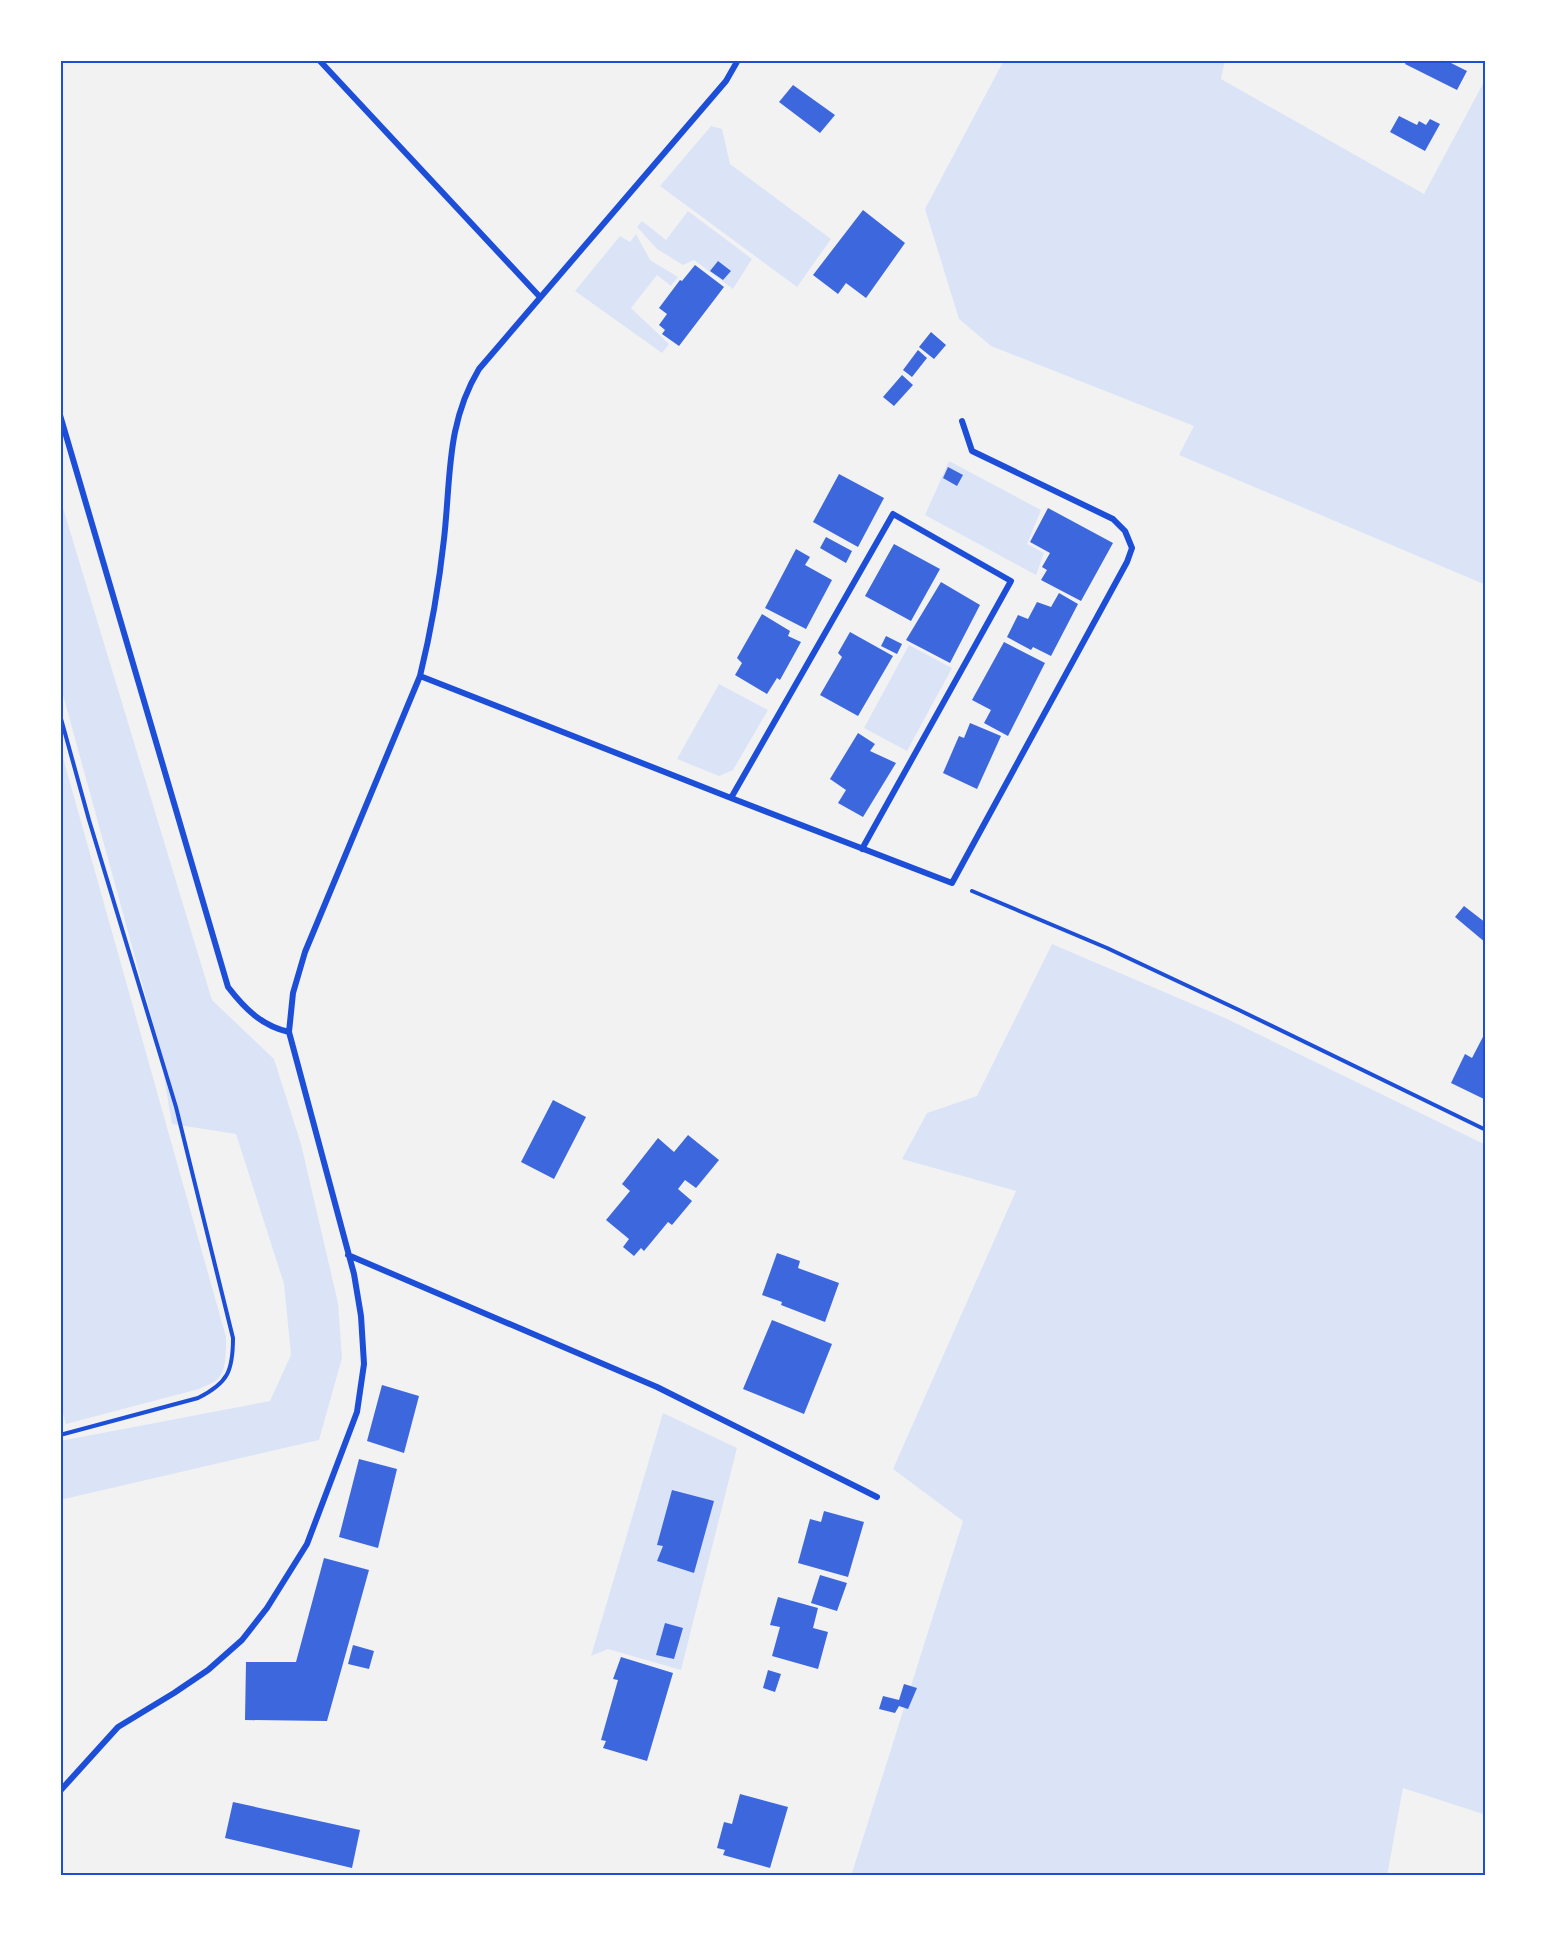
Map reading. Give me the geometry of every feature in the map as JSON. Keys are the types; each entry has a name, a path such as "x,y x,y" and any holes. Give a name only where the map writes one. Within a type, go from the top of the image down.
{"street":[{"path":"319,60 540,297"},
{"path":"60,1791 118,1726 199,1676 242,1640 267,1608 307,1544 357,1412 364,1364 361,1316 348,1255 289,1032 293,993 305,952 420,676 428,642 444,539 452,448 460,408 467,388 479,369 726,81 738,60"},
{"path":"60,415 228,987 240,1003 258,1019 273,1028 289,1032"},
{"path":"420,676 952,883 1127,562 1132,548 1125,531 1113,519 972,451 962,421"},
{"path":"730,798 893,514 1011,581 862,849"},
{"path":"348,1255 657,1387 877,1497"}],"path":[{"path":"60,715 89,820 176,1107 233,1338 233,1359 226,1378 214,1390 198,1398 60,1435"},
{"path":"952,883 1117,953 1486,1130"}],"shaded area":[{"path":"1004,60 1225,60 1221,79 1424,194 1486,78 1486,585 1179,455 1194,426 991,346 959,319 925,209"},
{"path":"711,126 722,129 730,164 831,239 797,287 660,186"},
{"path":"688,211 752,259 733,289 694,260 683,265 657,249 637,227 642,221 666,240"},
{"path":"636,234 650,260 678,277 671,286 657,275 631,308 669,344 662,353 575,291 620,236 630,242"},
{"path":"949,461 1041,510 1027,544 1044,553 1036,575 925,515"},
{"path":"60,498 212,1000 274,1059 301,1144 338,1303 342,1358 319,1440 60,1500 60,1441 270,1401 291,1355 284,1284 236,1134 172,1124 158,1041 60,684"},
{"path":"909,645 952,668 907,751 864,728"},
{"path":"719,684 768,710 733,770 719,776 677,759"},
{"path":"60,747 226,1337 224,1365 220,1376 213,1383 199,1389 66,1424 60,1403"},
{"path":"1052,944 1225,1018 1486,1145 1486,1815 1403,1788 1387,1876 851,1876 963,1521 893,1469 1016,1191 902,1159 927,1113 977,1096"},
{"path":"663,1413 737,1448 681,1670 608,1649 591,1656"}],"building":[{"path":"1407,60 1445,60 1467,71 1457,90 1405,64"},
{"path":"793,85 835,115 820,133 779,102"},
{"path":"1399,116 1417,125 1419,121 1426,125 1430,119 1440,124 1425,151 1390,132"},
{"path":"863,210 905,243 866,298 846,283 838,294 813,275"},
{"path":"718,261 731,271 723,280 710,271"},
{"path":"695,265 724,287 679,346 662,334 665,330 659,325 667,314 659,308 680,280 682,281"},
{"path":"931,332 946,345 934,359 919,347"},
{"path":"918,350 927,358 912,377 903,370"},
{"path":"902,375 913,385 894,406 883,397"},
{"path":"948,467 963,475 957,486 943,478"},
{"path":"839,474 884,498 858,547 813,522"},
{"path":"1048,508 1113,543 1081,601 1041,580 1047,570 1042,567 1050,553 1030,542"},
{"path":"826,537 852,551 846,563 820,548"},
{"path":"894,544 940,569 911,621 865,596"},
{"path":"796,549 810,557 805,565 832,580 806,629 765,608"},
{"path":"941,582 980,605 950,663 906,640"},
{"path":"1059,593 1078,604 1051,656 1033,647 1031,650 1007,637 1018,615 1028,619 1037,602 1051,607"},
{"path":"762,614 790,631 788,636 801,642 780,680 777,678 767,694 735,675 742,663 737,658"},
{"path":"850,632 893,656 858,716 820,695 842,657 838,653"},
{"path":"886,636 902,644 897,654 881,646"},
{"path":"1004,642 1045,663 1008,736 984,723 991,710 972,700"},
{"path":"970,723 1001,736 977,789 943,773 959,736 964,738"},
{"path":"858,733 875,744 870,751 896,763 863,817 838,803 846,790 830,779"},
{"path":"1464,906 1486,923 1486,943 1455,917"},
{"path":"1486,1031 1486,1100 1451,1083 1465,1054 1472,1058"},
{"path":"553,1100 586,1117 554,1179 521,1162"},
{"path":"688,1135 719,1160 696,1188 685,1180 678,1189 692,1201 672,1225 668,1222 644,1251 641,1248 634,1256 623,1247 629,1239 606,1220 630,1191 622,1184 658,1138 674,1152"},
{"path":"777,1253 800,1261 798,1268 839,1283 825,1322 762,1295"},
{"path":"772,1320 832,1344 804,1414 743,1389"},
{"path":"382,1385 419,1396 404,1453 367,1441"},
{"path":"359,1459 397,1469 378,1548 339,1537"},
{"path":"672,1490 714,1501 694,1573 657,1561 663,1546 657,1545"},
{"path":"824,1511 864,1522 848,1577 798,1563 810,1519 821,1522"},
{"path":"324,1558 369,1570 327,1721 245,1720 246,1662 296,1662"},
{"path":"820,1575 847,1583 837,1611 811,1603"},
{"path":"778,1597 818,1608 813,1628 828,1632 818,1669 772,1656 780,1627 770,1625"},
{"path":"665,1623 683,1628 674,1659 656,1655"},
{"path":"353,1645 374,1651 369,1669 348,1664"},
{"path":"621,1657 673,1673 647,1761 603,1748 606,1741 601,1740 618,1680 613,1679"},
{"path":"768,1670 781,1674 775,1692 763,1688"},
{"path":"904,1684 917,1688 908,1709 899,1706 895,1713 879,1709 883,1696 899,1700"},
{"path":"740,1794 788,1807 770,1868 723,1855 725,1850 717,1848 724,1822 732,1824"},
{"path":"233,1802 360,1830 352,1868 225,1838"}]}
